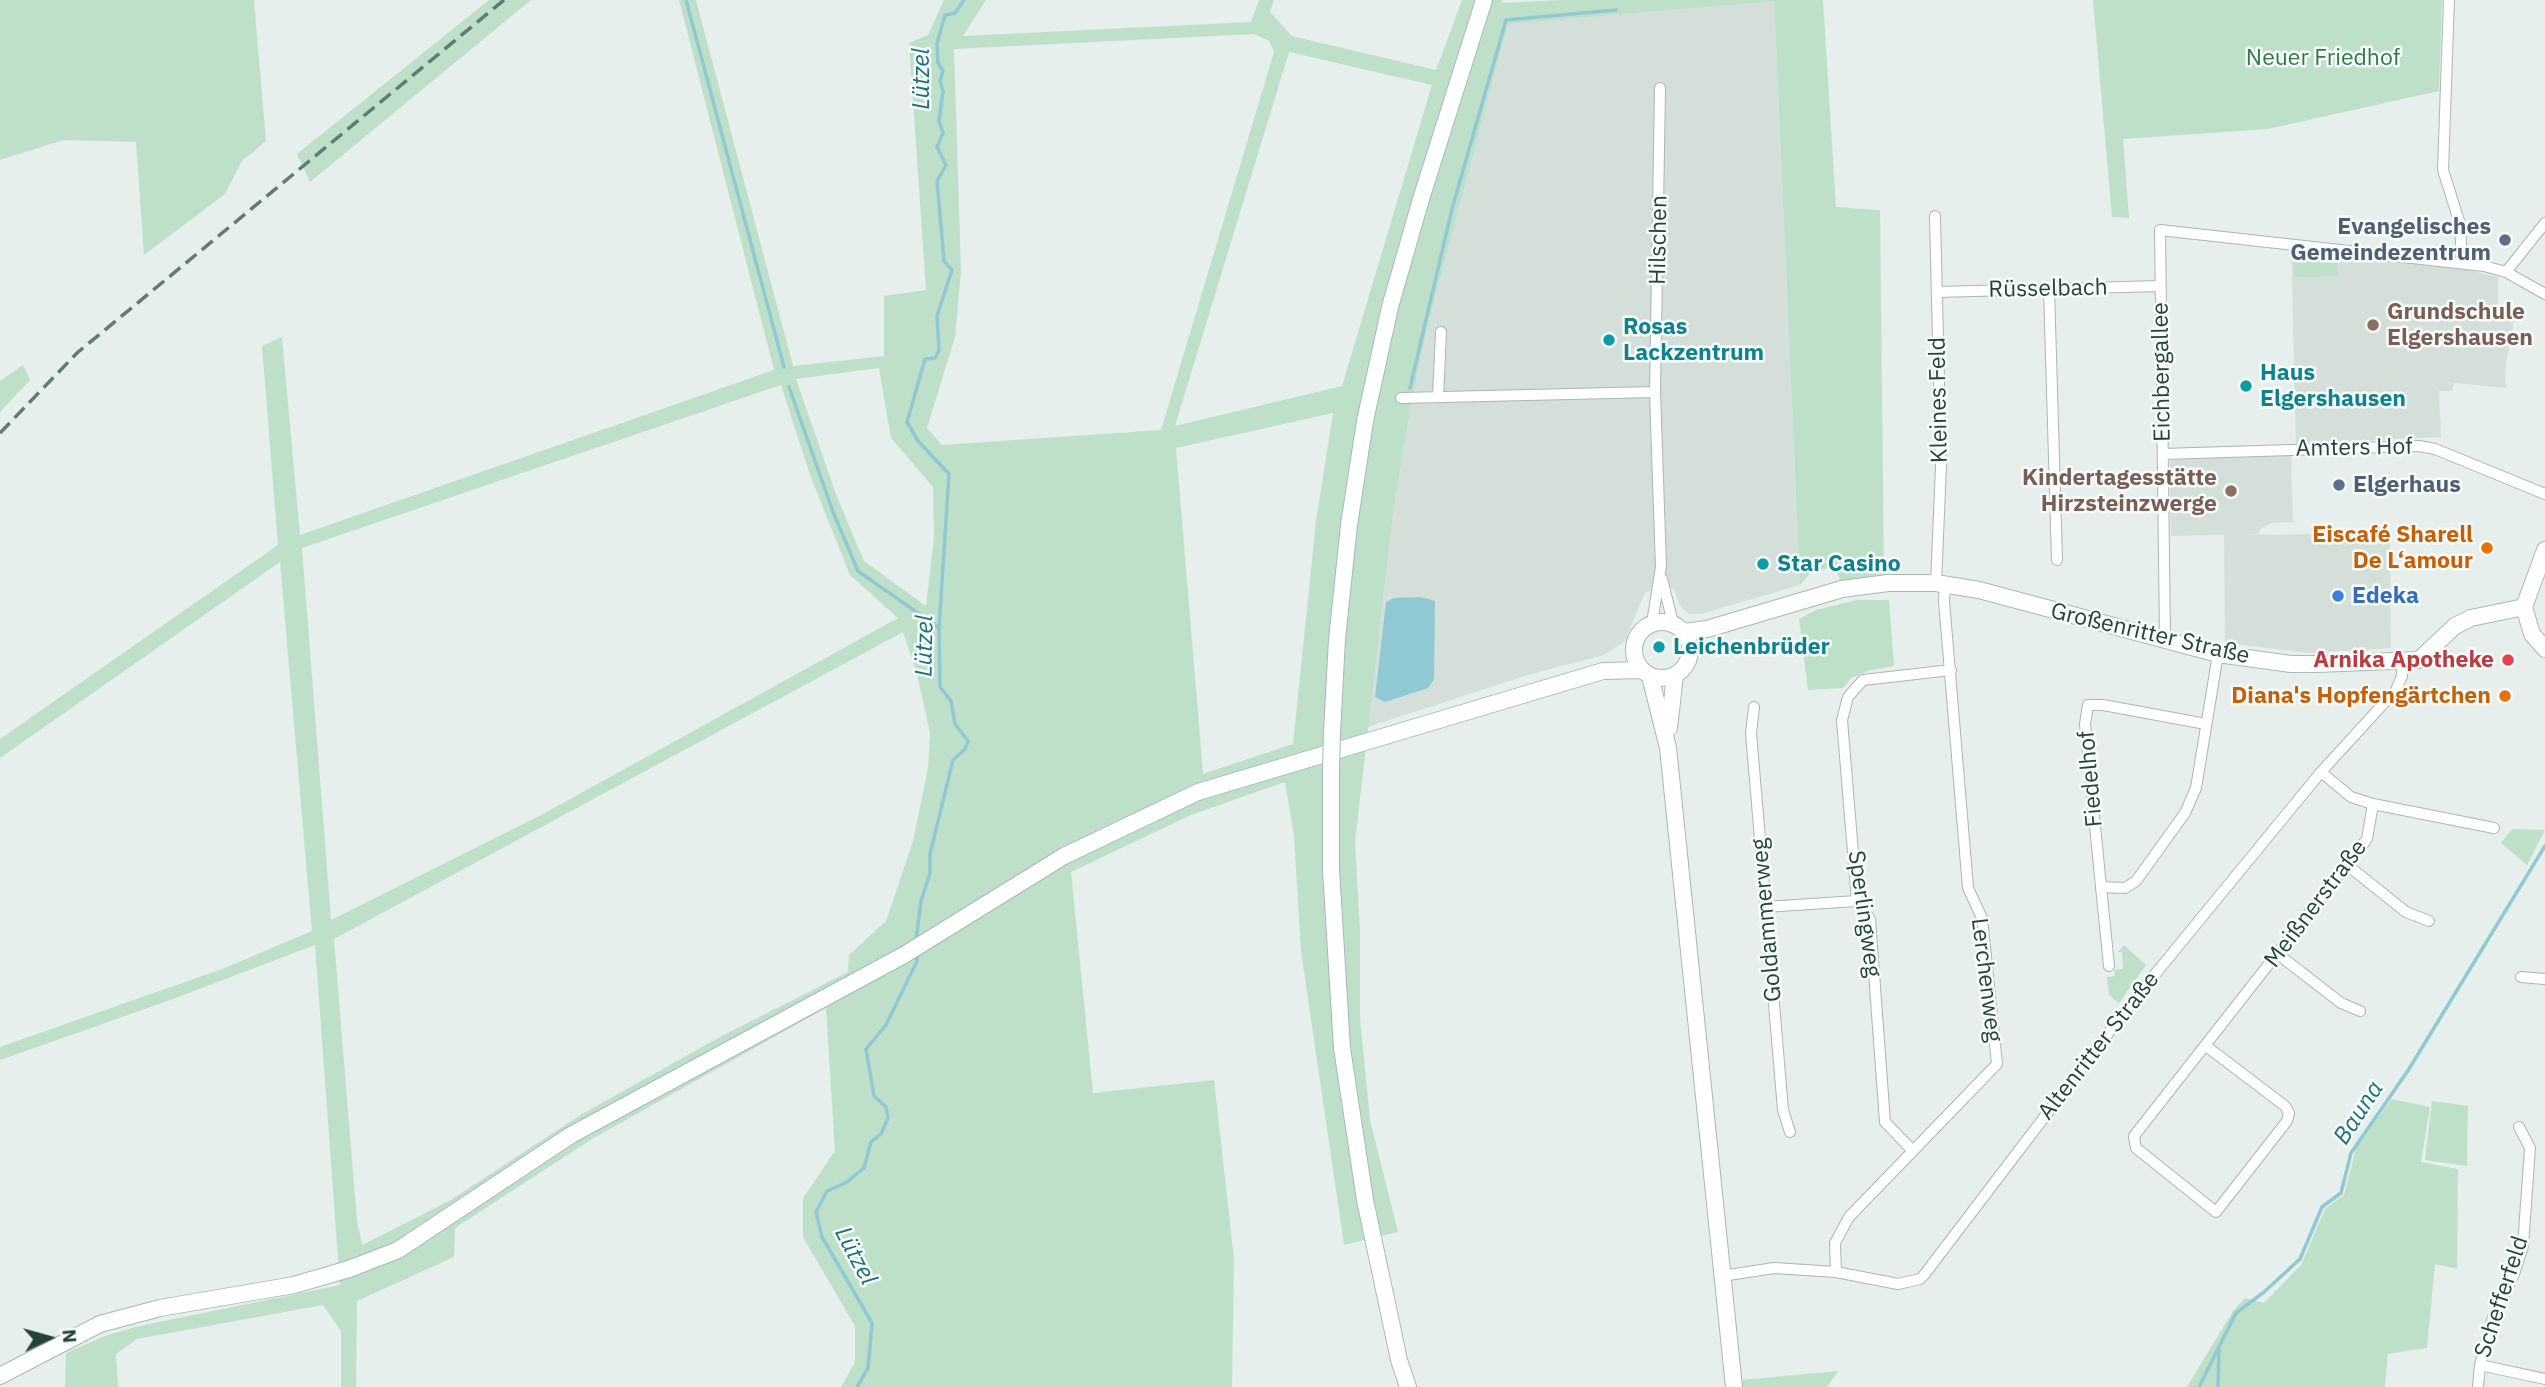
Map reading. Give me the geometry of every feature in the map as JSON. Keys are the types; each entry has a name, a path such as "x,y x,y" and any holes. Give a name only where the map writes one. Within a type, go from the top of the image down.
{"street":[{"path":"1408,1387 1399,1360 1366,1200 1342,1048 1331,870 1332,732 1337,639 1349,525 1365,421 1390,307 1484,0"},
{"path":"2449,0 2443,170 2460,224 2462,262 2506,272 2545,294"},
{"name":"Hilschen","path":"1652,623 1661,577 1655,392 1660,88"},
{"name":"Kleines Feld","path":"1935,216 1941,584"},
{"path":"2506,272 2545,223"},
{"name":"Eichbergallee","path":"2165,640 2160,230 2220,235 2289,246 2462,262"},
{"name":"Rüsselbach","path":"1937,292 2160,286"},
{"path":"2049,289 2057,560"},
{"path":"1438,397 1441,332"},
{"path":"1401,398 1655,392"},
{"name":"Amters Hof","path":"2163,454 2419,446 2435,449 2545,494"},
{"path":"2545,550 2524,607 2532,634 2545,649"},
{"name":"Hilschen","path":"1661,577 1679,628"},
{"name":"Großenritter Straße","path":"1679,628 1707,629 1865,586 1941,584 2218,654 2291,664 2419,660 2455,626 2471,618 2524,607"},
{"name":"Lerchenweg","path":"1836,1272 1835,1243 1849,1217 1997,1063 1982,918 1969,887 1941,584"},
{"name":"Großenritter Straße","path":"1690,655 1706,641 1806,600"},
{"path":"1603,671 1634,648 1639,633 1652,623 1679,628 1689,639 1690,655 1687,664 1675,676 1668,748"},
{"path":"1634,648 1646,673 1668,748 1734,1387"},
{"path":"2101,887 2125,888 2136,881 2185,813 2196,789 2218,654"},
{"name":"Altenritter Straße","path":"1723,1276 1774,1268 1836,1272 1898,1284 1920,1279 2129,1006 2321,772 2396,690 2402,676 2402,661"},
{"name":"Sperlingweg","path":"1912,1150 1885,1122 1870,919 1857,901 1842,720 1848,697 1863,680 1951,670"},
{"path":"0,1376 100,1324 160,1308 294,1285 349,1269 398,1250 572,1135 904,955 1064,856 1198,792 1603,671 1675,676"},
{"name":"Fiedelhof","path":"2109,966 2085,724 2088,705 2103,705 2206,724"},
{"name":"Goldammerweg","path":"1754,707 1751,733 1765,907 1783,1110 1790,1132"},
{"path":"2321,772 2351,797 2373,804 2494,828"},
{"name":"Meißnerstraße","path":"2206,1046 2285,1106 2289,1113 2287,1121 2216,1212 2136,1148 2134,1136 2206,1046 2279,955 2367,839 2373,804"},
{"path":"2346,864 2406,912 2429,921"},
{"path":"1765,907 1857,901"},
{"path":"2279,955 2341,1003 2360,1011"},
{"path":"2521,976 2545,979"},
{"name":"Schefferfeld","path":"2478,1387 2480,1365 2492,1320 2514,1275 2523,1246 2530,1148 2519,1127"},
{"path":"2480,1365 2545,1379"}],"shaded area":[{"path":"1774,0 1800,585 1701,614 1689,614 1680,606 1673,588 1645,592 1625,641 1604,655 1531,674 1368,727 1393,514 1412,399 1429,321 1508,24"},
{"name":"Grundschule Elgershausen","path":"2291,245 2452,266 2498,277 2498,317 2514,320 2505,370 2506,388 2454,383 2452,391 2439,391 2441,437 2296,444"},
{"path":"2291,454 2293,522 2271,523 2260,529 2259,534 2246,535 2390,533 2391,648 2310,653 2225,643 2224,535 2171,536 2170,460"}],"green space":[{"path":"0,0 254,0 266,141 242,161 225,194 144,255 136,142 63,140 0,160"},
{"path":"489,0 531,0 310,182 297,154"},
{"path":"679,0 696,0 793,366 884,356 884,296 926,290 909,43 928,35 944,0 986,0 963,36 1251,22 1259,0 1274,0 1270,12 1292,36 1436,70 1462,0 1502,0 1502,3 1560,0 1823,0 1836,207 1880,210 1884,574 1841,581 1834,567 1811,572 1800,585 1774,1 1508,24 1429,321 1412,399 1393,514 1355,842 1360,930 1360,1018 1370,1120 1398,1232 1344,1245 1301,951 1294,836 1285,782 1191,815 1071,872 1093,1093 1214,1080 1234,1259 1232,1387 841,1387 855,1362 855,1326 803,1237 803,1198 835,1151 826,1008 592,1139 455,1228 454,1257 357,1301 356,1387 341,1387 341,1331 323,1305 137,1339 116,1354 118,1387 65,1387 66,1353 105,1336 135,1327 340,1285 315,945 165,1002 0,1060 0,1047 222,969 312,931 280,562 0,758 0,739 278,545 262,346 282,337 300,535 774,370","holes":["1254,34 1269,41 1274,52 1161,430 942,445 927,428 955,337 961,272 954,49","1289,52 1432,85 1342,386 1175,426","879,368 891,438 933,487 934,538 926,606 864,561 837,497 796,379","781,385 810,475 850,575 898,618 543,814 331,920 302,548","1333,413 1316,521 1293,744 1203,774 1176,448","903,632 916,670 930,733 928,768 913,841 886,921 849,955 848,972 720,1037 582,1114 449,1201 362,1245 357,1221 334,939"]},
{"name":"Neuer Friedhof","path":"2093,0 2442,0 2439,91 2268,129 2123,139 2129,218 2112,217"},
{"path":"2312,252 2337,257 2338,276 2294,277 2295,259"},
{"path":"23,365 30,380 0,412 0,381"},
{"path":"1857,600 1889,600 1894,666 1871,670 1851,678 1843,688 1808,690 1799,619 1816,610"},
{"path":"2512,829 2545,830 2527,865 2501,843"},
{"path":"2124,945 2146,965 2119,1003 2109,995 2107,977 2115,976 2114,970 2123,969 2122,952 2118,952"},
{"path":"2391,1099 2430,1107 2421,1162 2458,1169 2457,1269 2435,1264 2427,1348 2388,1354 2385,1387 2187,1387 2233,1311 2245,1298 2264,1303 2301,1265 2325,1209 2344,1195 2356,1148"},
{"path":"2432,1101 2468,1106 2467,1166 2425,1160"},
{"path":"1838,1371 1827,1387 1743,1387 1742,1380"}],"water":[{"path":"1420,597 1435,601 1434,679 1428,688 1385,702 1375,697 1386,602 1394,598"}],"waterway":[{"path":"686,0 784,367"},
{"name":"Lützel","path":"916,940 921,901 930,873 930,854 953,760 965,749 968,741 955,724 951,701 940,687 939,628 949,474 918,441 907,422 925,359 935,358 939,350 937,316 952,270 944,261 937,181 946,165 937,147 943,133 939,121 943,91 940,81 943,71 938,63 937,43 945,15 955,13 964,0"},
{"path":"1410,388 1452,209 1506,20 1616,10"},
{"path":"789,387 833,512 858,571 939,628"},
{"name":"Bauna","path":"2199,1387 2236,1313 2300,1259 2322,1207 2341,1193 2351,1153 2409,1069 2545,846"},
{"name":"Lützel","path":"857,1387 868,1368 872,1323 822,1237 816,1212 827,1191 847,1182 864,1168 871,1142 881,1134 888,1118 886,1107 874,1096 866,1049 886,1025 917,961 917,955"},
{"path":"2218,1387 2219,1346"}],"railway":[{"path":"0,433 77,353 504,0"}],"place":[{"name":"Evangelisches Gemeindezentrum","path":"2505,240"},
{"name":"Grundschule Elgershausen","path":"2373,325"},
{"name":"Rosas Lackzentrum","path":"1609,340"},
{"name":"Haus Elgershausen","path":"2246,386"},
{"name":"Elgerhaus","path":"2339,485"},
{"name":"Kindertagesstätte Hirzsteinzwerge","path":"2231,491"},
{"name":"Eiscafé Sharell De L‘amour","path":"2487,548"},
{"name":"Star Casino","path":"1763,564"},
{"name":"Edeka","path":"2338,596"},
{"name":"Leichenbrüder","path":"1659,647"},
{"name":"Arnika Apotheke","path":"2508,660"},
{"name":"Diana's Hopfengärtchen","path":"2505,696"}]}
